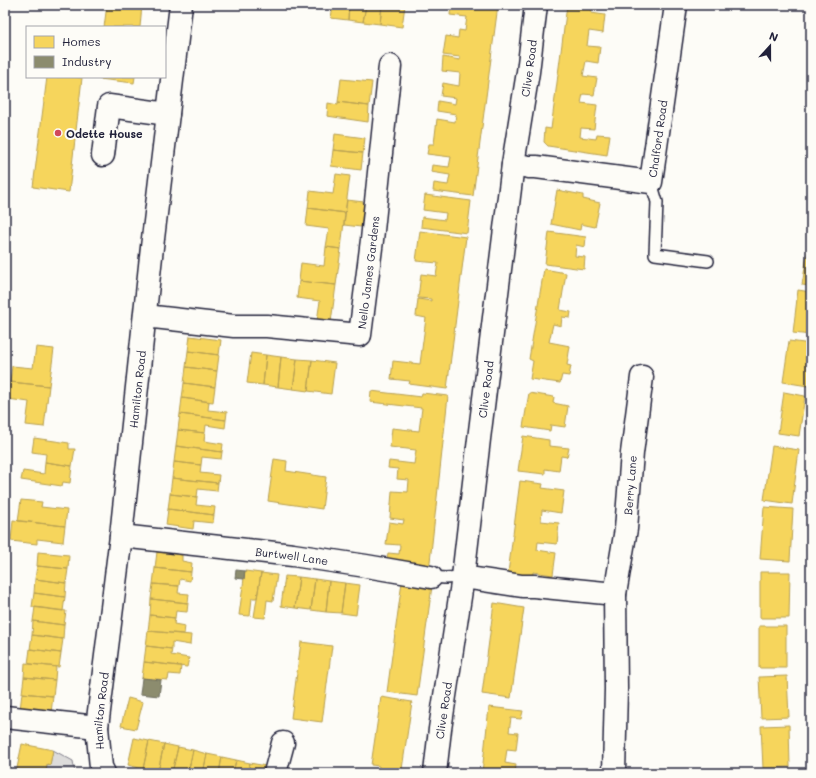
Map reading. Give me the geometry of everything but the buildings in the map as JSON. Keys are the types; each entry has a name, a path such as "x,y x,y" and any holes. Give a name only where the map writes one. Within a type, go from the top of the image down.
{"street":[{"name":"Hamilton Road","path":"104,773 101,766 97,727 121,536 181,5"},
{"name":"Clive Road","path":"435,773 440,729 463,578 513,164 528,72 536,5"},
{"name":"Chalford Road","path":"513,164 651,182 676,5"},
{"name":"Nello James Gardens","path":"145,316 234,326 267,326 360,335 373,232 390,66"},
{"path":"103,155 109,106 168,114"},
{"name":"Berry Lane","path":"614,773 616,689 615,594 626,529 632,453 642,377"},
{"name":"Burtwell Lane","path":"121,536 293,555 431,577"},
{"path":"463,578 522,586 615,594"},
{"path":"5,717 97,727"},
{"path":"275,773 283,743"}],"lane":[{"path":"651,182 657,202 655,254 708,261"},
{"name":"Burtwell Lane","path":"431,577 463,578"}],"shaded area":[{"path":"53,750 73,761 75,773 46,773 47,764 50,764"}],"place":[{"name":"Odette House","path":"58,133"}]}
